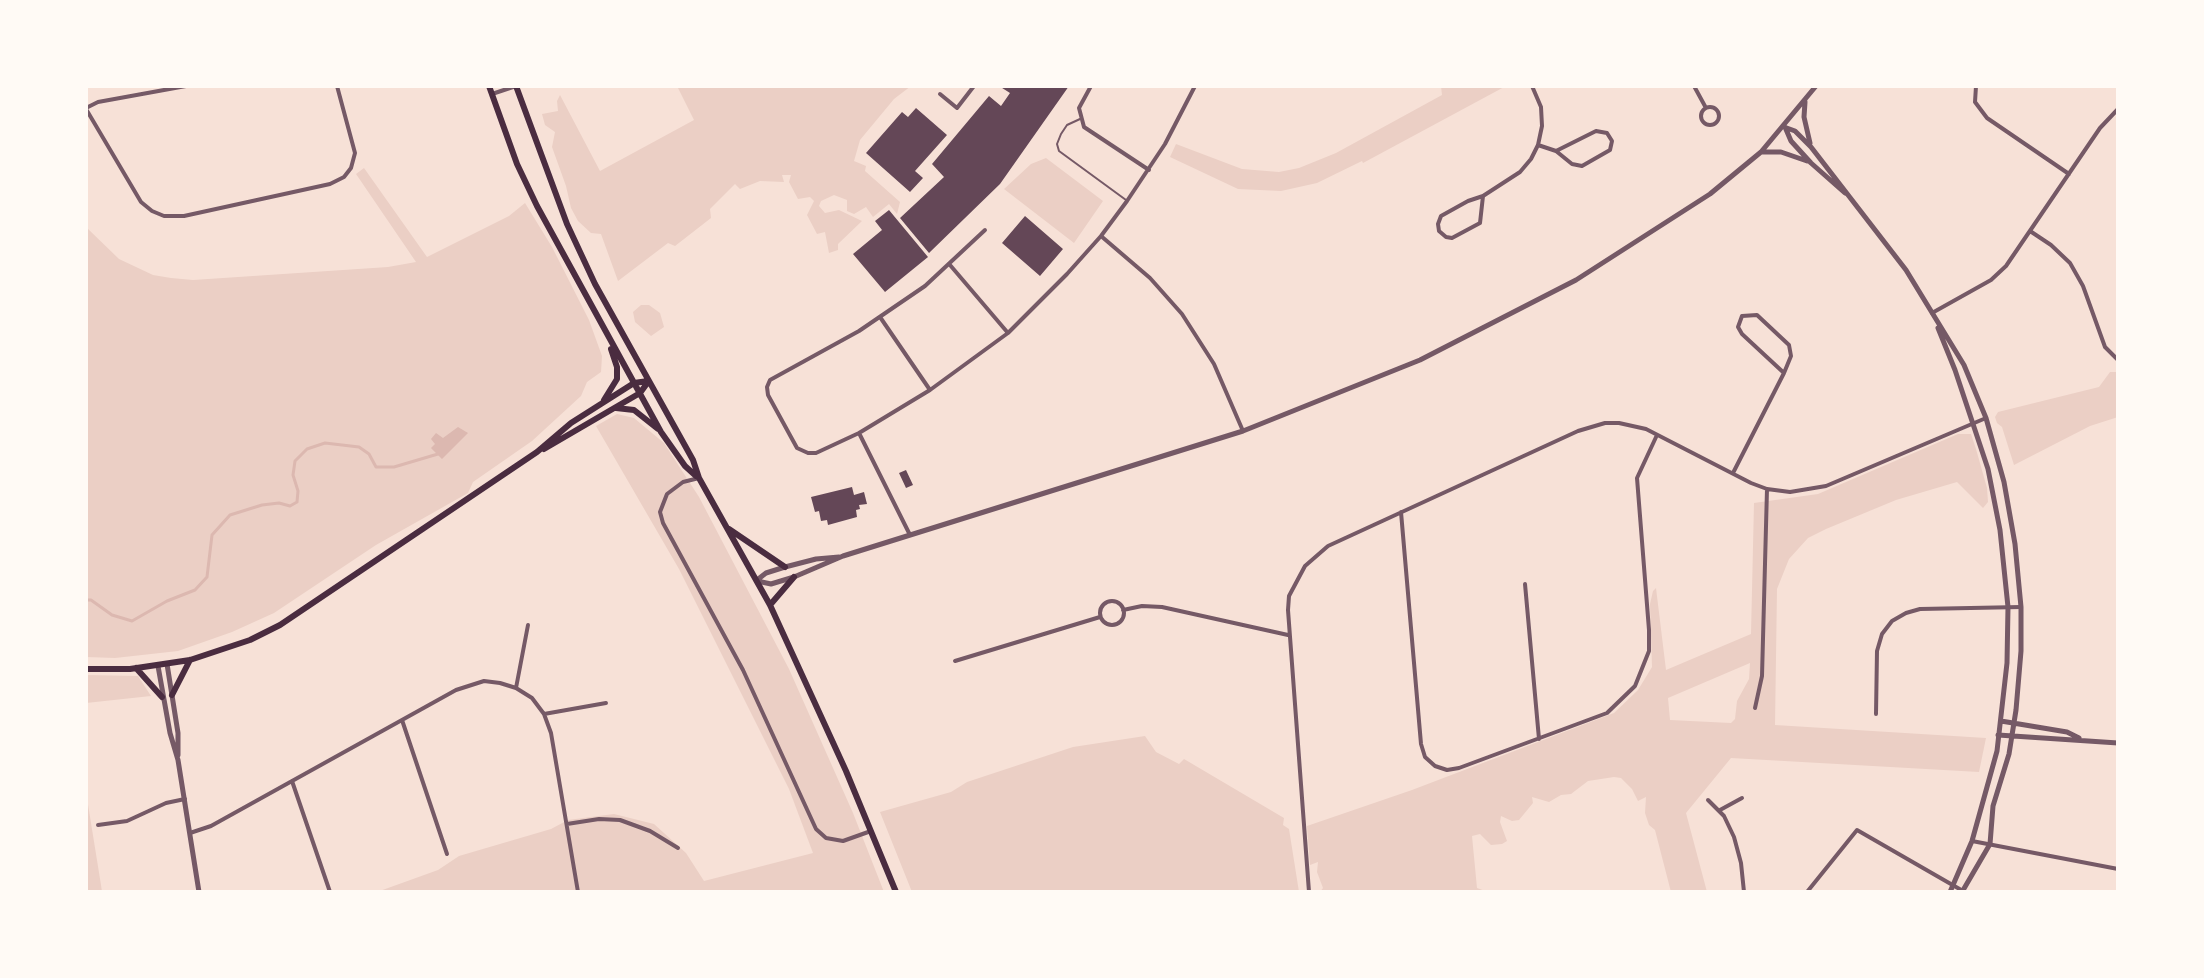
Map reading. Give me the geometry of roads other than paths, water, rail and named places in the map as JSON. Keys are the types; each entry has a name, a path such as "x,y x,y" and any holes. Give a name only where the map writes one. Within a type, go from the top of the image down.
{"main road":[{"path":"516,86 567,224 595,284 770,605 832,739 896,892"},
{"path":"490,90 533,197 661,432 685,466 699,478"},
{"path":"596,311 617,367 614,386 602,403"},
{"path":"86,669 136,668 190,660 250,640 280,625 537,452 571,423 634,383 648,381"},
{"path":"537,452 560,442 640,393 648,381"},
{"path":"616,408 634,410 661,432"},
{"path":"726,527 785,567"},
{"path":"770,605 794,577"},
{"path":"172,695 190,660"},
{"path":"136,668 162,697"}],"street":[{"path":"186,86 98,102 86,109 141,202 164,216 184,216 330,184 344,177 351,168 355,153 337,86"},
{"path":"490,90 516,86"},
{"path":"940,94 957,108 974,86"},
{"path":"1091,86 1079,108 1080,119 1087,131 1149,170"},
{"path":"985,230 925,286 880,317 776,375 767,387 792,442 803,451 821,452 859,433 930,390 1008,333 1101,236 1149,170 1195,86"},
{"path":"1483,196 1480,223 1452,238 1439,231 1439,220 1445,214 1483,196 1520,172 1531,159 1542,126 1541,107 1532,86"},
{"path":"1694,86 1706,108"},
{"path":"757,581 771,584 843,556 1181,452 1243,431 1420,360 1576,280 1710,194 1761,152 1816,86"},
{"path":"1976,86 1975,102 1979,111 2069,174"},
{"path":"1805,101 1804,117 1811,147"},
{"path":"1713,107 1718,111 1719,119 1715,125 1707,125 1702,120 1701,114 1706,108 1713,107"},
{"path":"1932,313 2000,273 2106,121 2118,109"},
{"path":"1784,127 1795,131 1811,147 1906,270 1964,365 1986,418 2000,466 2015,544 2021,607 2021,651 2009,754 1993,806 1990,844 1962,891 1952,889 1857,830 1807,892"},
{"path":"1784,127 1791,141 1811,163 1849,196"},
{"path":"1538,145 1556,151 1572,164 1582,166 1610,150 1612,141 1607,133 1596,131 1556,151"},
{"path":"1761,152 1781,152 1811,163"},
{"path":"2030,231 2070,263 2083,286 2105,347 2118,360"},
{"path":"1101,236 1150,278 1182,314 1214,364 1243,431"},
{"path":"950,265 1008,333"},
{"path":"1932,313 1988,469 1999,520 2008,607 2007,663 2001,721 1986,797 1952,889"},
{"path":"1733,473 1784,373 1791,356 1789,345 1757,315 1742,316 1738,327 1742,334 1784,373"},
{"path":"880,317 930,390"},
{"path":"1309,892 1288,635 1289,596 1311,559 1328,546 1592,426 1633,425 1767,489 1790,492 1813,490 1986,418"},
{"path":"859,433 910,535"},
{"path":"1401,512 1421,744 1425,757 1435,766 1447,770 1459,768 1607,713 1628,695 1643,670 1649,651 1649,630 1637,490 1641,467 1657,435"},
{"path":"699,478 683,482 667,494 660,512 663,523 743,670 816,829 826,838 843,841 871,831"},
{"path":"1755,708 1762,676 1767,489"},
{"path":"757,581 766,573 785,567 843,556"},
{"path":"1525,584 1539,739"},
{"path":"1108,602 1117,603 1123,610 1122,619 1115,625 1106,624 1100,617 1101,608 1108,602"},
{"path":"1123,610 1142,606 1162,607 1288,635"},
{"path":"1876,714 1877,651 1882,634 1892,621 1920,609 2021,607"},
{"path":"955,661 1100,617"},
{"path":"516,688 528,625"},
{"path":"167,664 178,733 178,760"},
{"path":"158,666 162,697 178,760 199,892"},
{"path":"190,833 211,826 402,720 469,685 484,681 516,688 532,698 544,714 551,733 578,892"},
{"path":"544,714 606,703"},
{"path":"402,720 447,854"},
{"path":"2001,721 2067,732 2080,739"},
{"path":"1998,735 2118,743"},
{"path":"292,781 330,892"},
{"path":"1720,810 1742,798"},
{"path":"98,825 127,821 166,803 185,799"},
{"path":"1708,800 1720,810 1738,849 1744,892"},
{"path":"567,824 599,819 620,820 650,831 678,848"},
{"path":"1972,841 2118,869"}],"lane":[{"path":"1080,119 1067,125 1061,134 1057,144 1059,151 1127,201"}],"waterway":[{"path":"86,600 91,600 112,615 132,621 167,601 195,590 207,577 212,535 230,515 262,505 279,503 290,506 297,502 298,491 293,475 295,461 307,449 325,443 359,447 369,454 376,467 394,467 438,454"}]}
